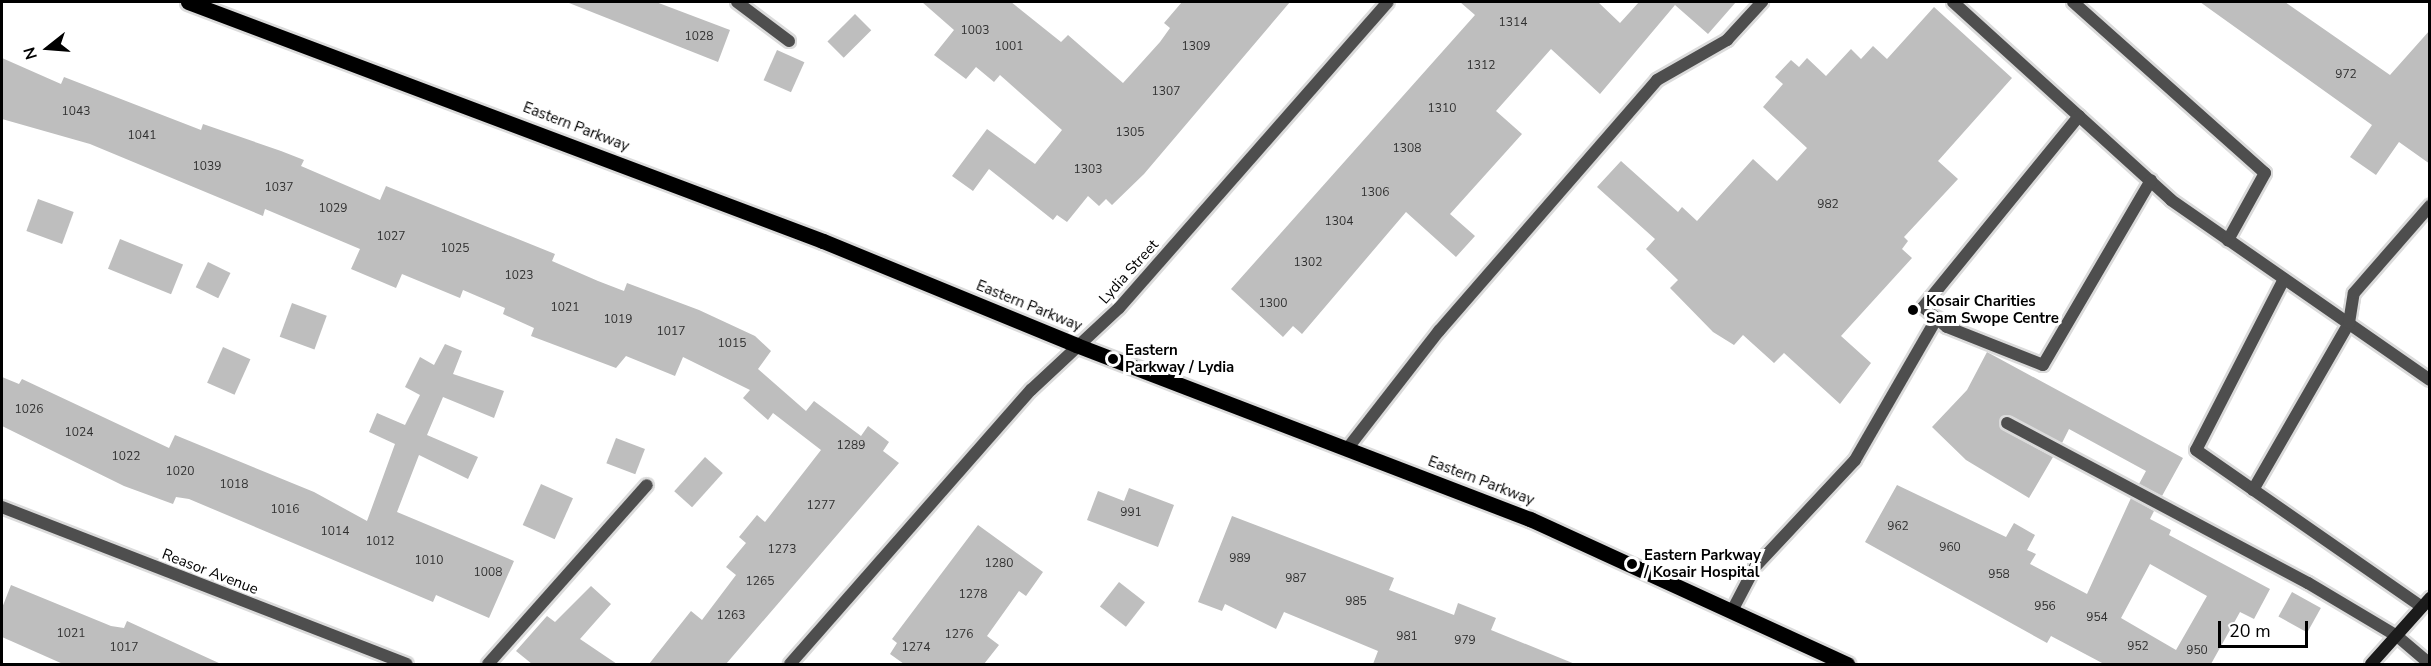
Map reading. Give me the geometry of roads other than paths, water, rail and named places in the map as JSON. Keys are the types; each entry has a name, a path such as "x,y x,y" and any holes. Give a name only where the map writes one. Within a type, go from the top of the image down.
{"main road":[{"name":"Eastern Parkway","path":"188,2 823,241 1076,345 1530,519 1733,609 1847,664"}],"street":[{"path":"737,2 789,41"},
{"name":"Lydia Street","path":"790,664 1076,345 1119,309 1388,2"},
{"path":"1347,449 1439,332 1657,80 1727,40 1762,2"},
{"path":"1953,2 2151,180 2228,240 2430,380"},
{"path":"2073,2 2265,173 2228,240"},
{"path":"2079,116 1968,246 1923,307 1932,314 2043,365 2151,180"},
{"path":"2253,490 2349,323 2354,294 2430,206"},
{"path":"2284,279 2196,450 2426,603 2371,664"},
{"path":"1733,609 1755,567 1854,460 1932,314"},
{"path":"2007,423 2308,583 2397,636 2430,664"},
{"path":"488,664 647,485"},
{"name":"Reasor Avenue","path":"2,507 408,664"}],"place":[{"name":"Kosair Charities Sam Swope Centre","path":"1913,310"},
{"name":"Eastern Parkway / Lydia","path":"1113,359"},
{"name":"Eastern Parkway / Kosair Hospital","path":"1632,564"}]}
